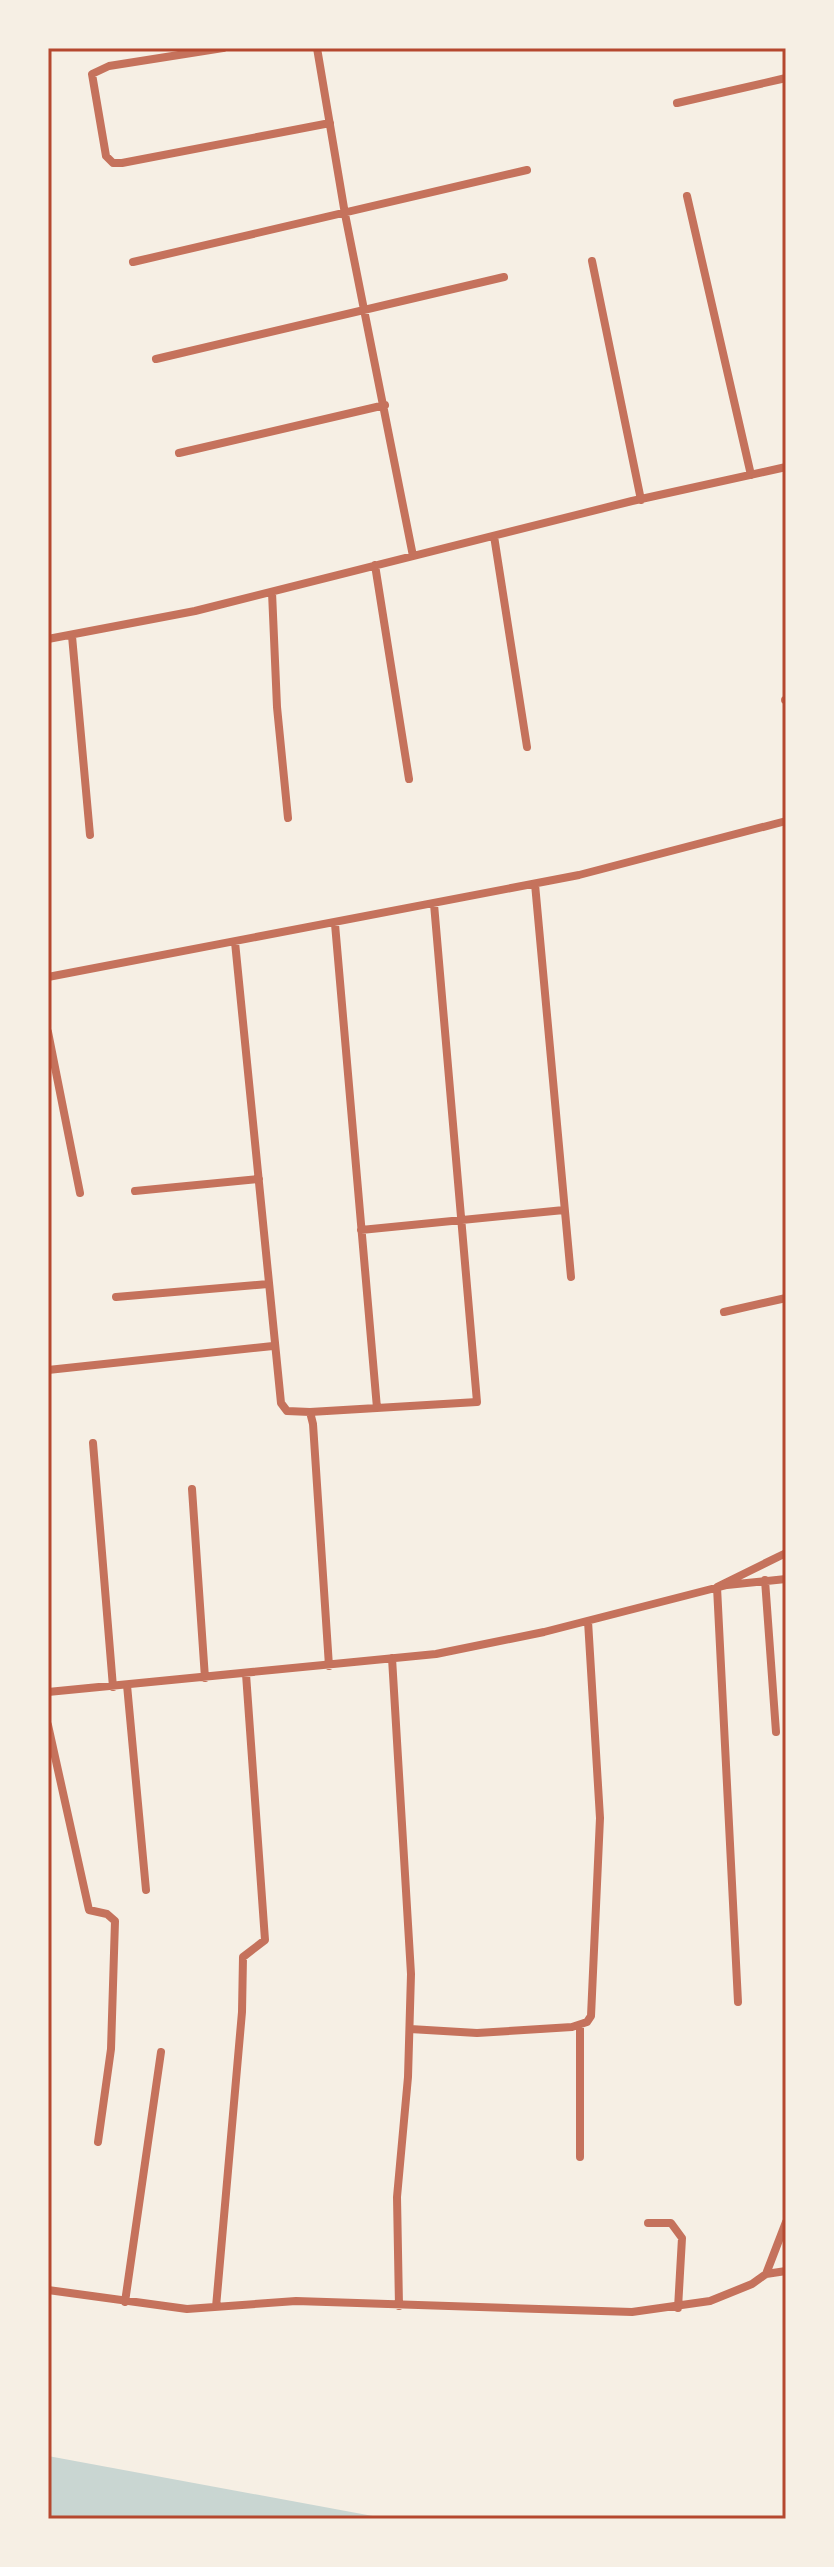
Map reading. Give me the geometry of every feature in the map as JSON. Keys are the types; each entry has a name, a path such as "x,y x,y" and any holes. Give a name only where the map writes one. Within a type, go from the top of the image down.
{"street":[{"path":"223,48 109,66 92,74 106,156 113,163 122,163 330,123"},
{"path":"317,48 345,214 413,556"},
{"path":"677,103 786,78"},
{"path":"133,262 527,170"},
{"path":"687,196 751,475"},
{"path":"592,261 641,500"},
{"path":"156,359 504,277"},
{"path":"179,453 385,405"},
{"path":"48,639 272,592 786,467"},
{"path":"494,536 527,747"},
{"path":"375,565 409,779"},
{"path":"272,592 277,707 288,818"},
{"path":"72,636 90,835"},
{"path":"48,977 535,884 786,821"},
{"path":"535,884 571,1277"},
{"path":"235,942 273,1346 283,1408 310,1412 477,1402 464,1220 434,904"},
{"path":"335,924 377,1408"},
{"path":"48,1032 80,1193"},
{"path":"135,1191 259,1179"},
{"path":"361,1230 564,1210"},
{"path":"116,1297 268,1284"},
{"path":"724,1312 786,1298"},
{"path":"48,1370 273,1346"},
{"path":"310,1412 329,1666"},
{"path":"93,1443 113,1687"},
{"path":"192,1489 205,1678"},
{"path":"717,1587 786,1553"},
{"path":"48,1692 329,1666 484,1645 717,1587 786,1579"},
{"path":"765,1580 776,1732"},
{"path":"717,1587 738,2002"},
{"path":"410,2029 477,2033 580,2026 591,2016 599,1884 598,1766 588,1621"},
{"path":"392,1658 408,1895 410,2029 397,2197 399,2306"},
{"path":"216,2307 242,2012 243,1957 265,1940 246,1674"},
{"path":"127,1685 146,1890"},
{"path":"48,1725 89,1910 111,1915 115,1921 111,2049 98,2142"},
{"path":"580,2026 580,2157"},
{"path":"125,2302 161,2052"},
{"path":"766,2274 786,2222"},
{"path":"648,2223 671,2223 682,2238 678,2308"},
{"path":"48,2290 187,2309 296,2301 569,2312 678,2308 734,2293 766,2274 786,2271"}],"shaded area":[{"path":"48,2456 389,2519 48,2519"}]}
